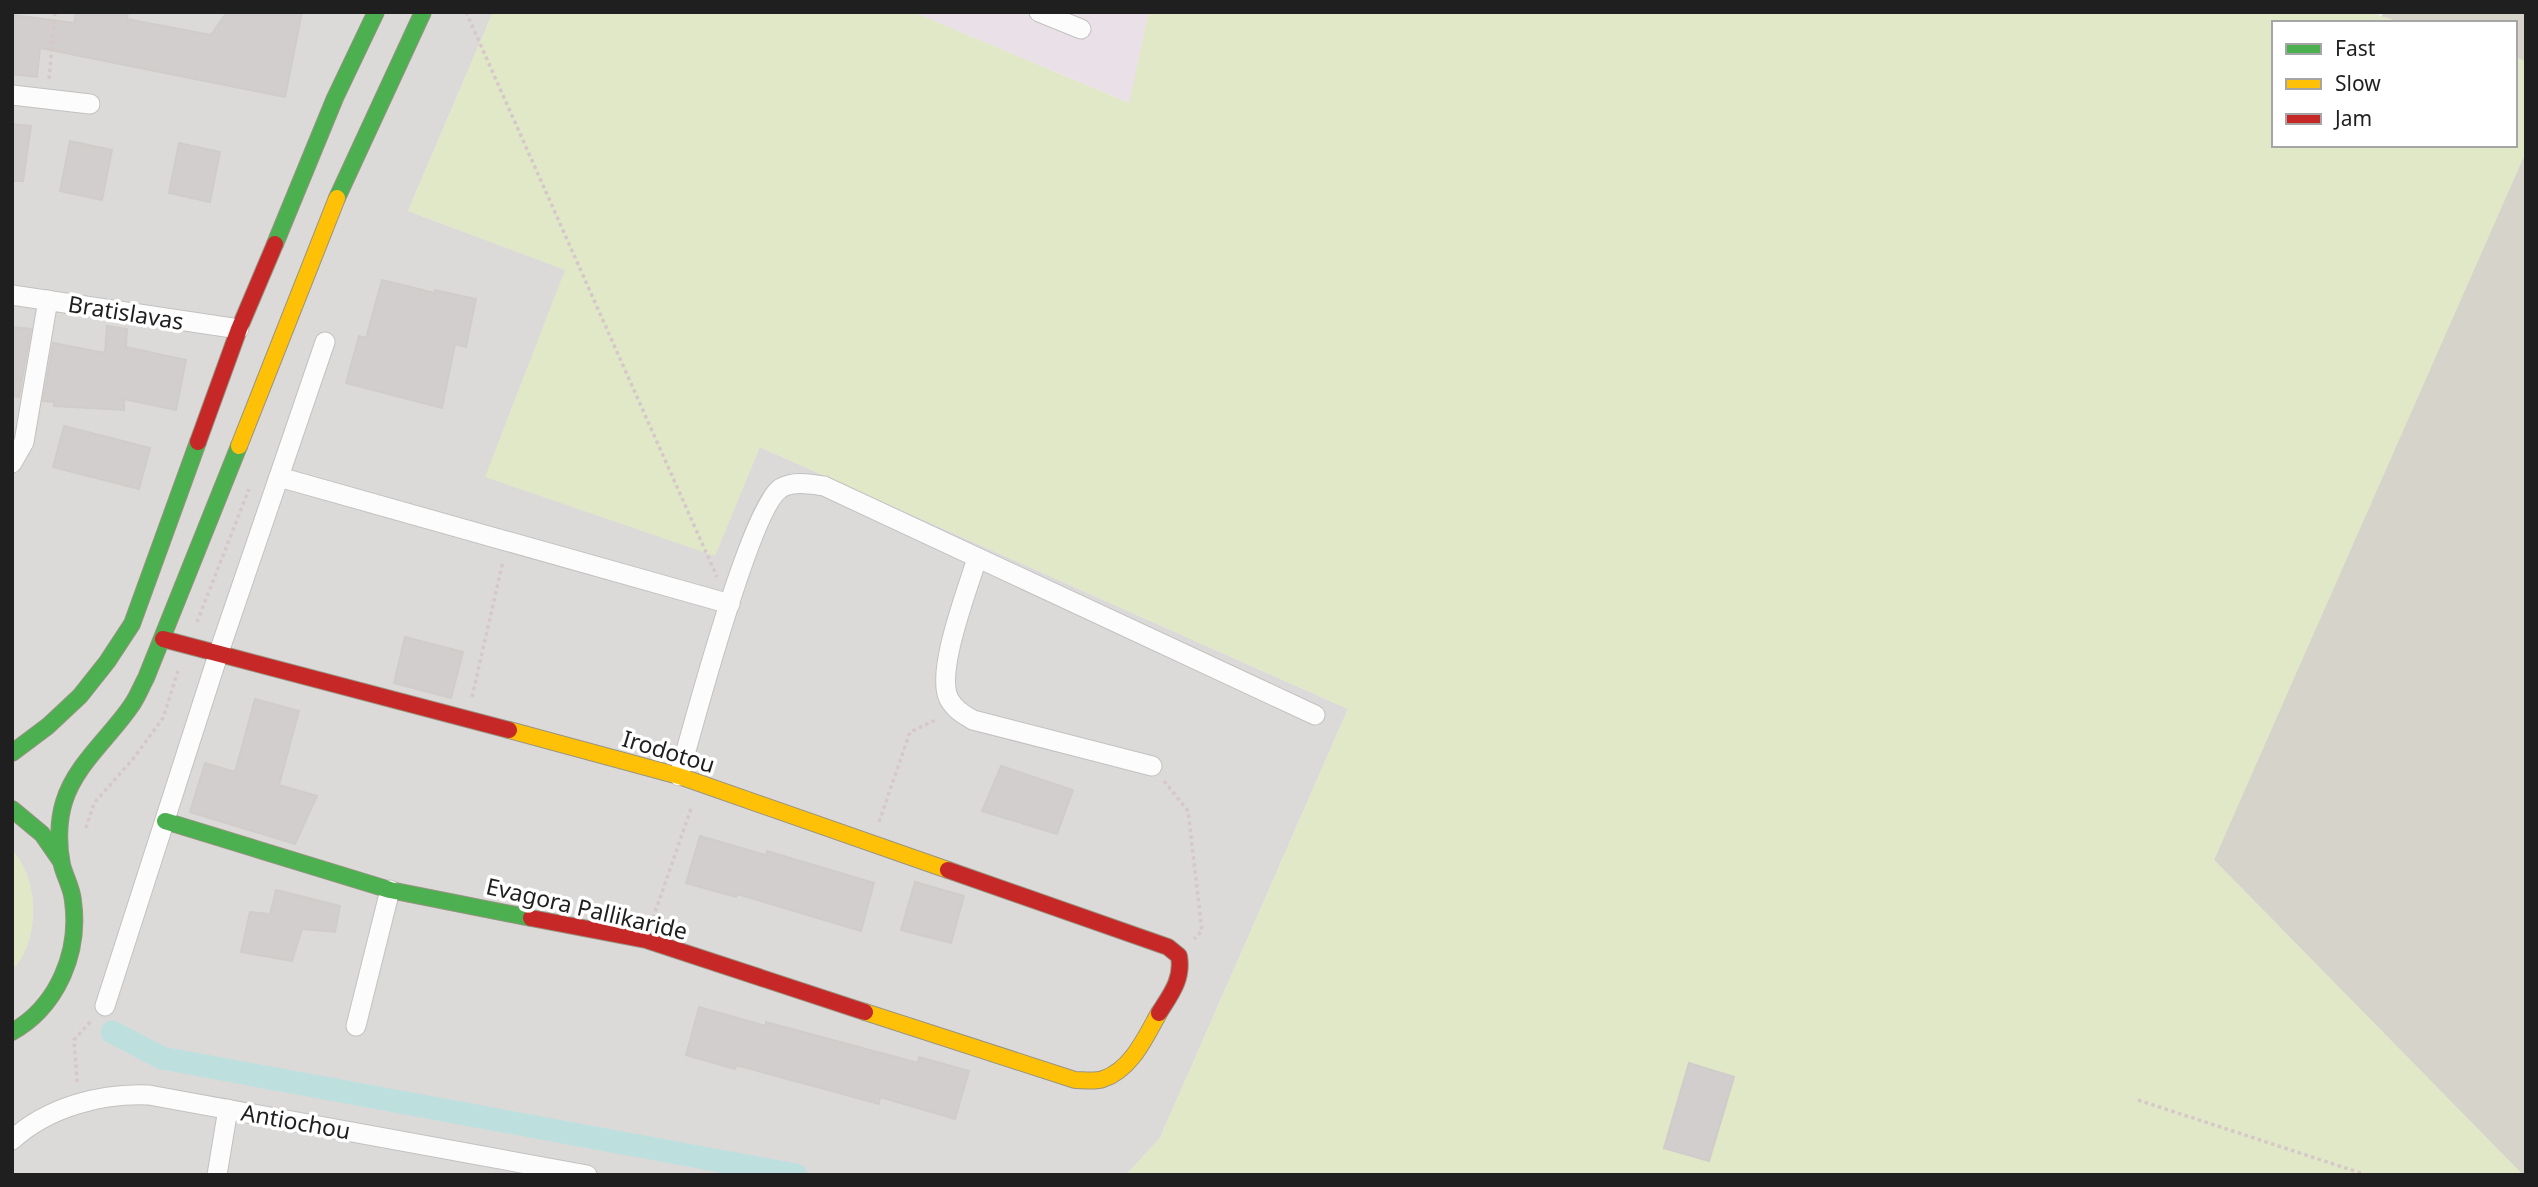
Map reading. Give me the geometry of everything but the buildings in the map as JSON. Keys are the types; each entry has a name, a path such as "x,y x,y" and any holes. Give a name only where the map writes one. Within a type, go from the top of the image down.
{"street":[{"path":"12,753 37,737 72,707 107,664 132,624 239,329 334,98 376,12"},
{"path":"12,1032 26,1024 51,998 67,967 75,933 73,898 62,865 59,829 64,801 71,786 132,705 163,639 260,398 334,204 423,12"},
{"path":"1039,12 1081,30"},
{"path":"12,95 90,104"},
{"name":"Bratislavas","path":"12,295 239,329"},
{"path":"12,463 24,442 48,300"},
{"path":"105,1006 219,652 326,342"},
{"path":"279,478 730,604"},
{"path":"679,776 730,604 758,524 771,498 782,488 796,484 824,486 1315,715"},
{"path":"977,558 944,674 948,698 957,711 973,720 1152,766"},
{"name":"Irodotou","path":"163,639 679,776 1168,947 1179,956"},
{"path":"12,809 42,834 62,865"},
{"name":"Evagora Pallikaride","path":"165,821 390,890 646,940 1075,1080 1101,1080 1120,1070 1136,1053 1177,984 1181,969 1179,956"},
{"path":"356,1026 390,890"},
{"name":"Antiochou","path":"12,1140 43,1119 79,1104 138,1094 587,1175"},
{"path":"217,1175 228,1109"}],"path":[{"path":"47,99 55,12"},
{"path":"466,12 730,604"},
{"path":"467,719 507,542"},
{"path":"872,844 910,732 957,711"},
{"path":"1152,766 1188,811 1202,931 1179,956"},
{"path":"646,940 699,783"},
{"path":"79,1104 74,1040 105,1006"},
{"path":"2138,1100 2367,1175"}],"shaded area":[{"path":"12,12 493,12 408,211 565,269 760,447 1348,709 1160,1138 1126,1175 12,1175"},
{"path":"913,12 1149,12 1130,103"},
{"path":"2383,12 2526,12 2526,90 2517,87 2517,21 2381,21"},
{"path":"2526,136 2526,1175 2523,1175 2214,860"}],"green space":[{"path":"493,12 913,12 1129,103 1149,12 2369,12 2397,21 2272,21 2272,147 2517,147 2517,58 2526,61 2526,152 2214,860 2523,1175 1126,1175 1160,1138 1348,709 760,447 715,556 485,477 565,270 408,211"},
{"path":"12,849 26,872 33,910 26,949 12,970"}],"waterway":[{"path":"112,1032 162,1058 796,1175"}],"traffic: fast":[{"path":"275,244 335,98 376,12"},
{"path":"337,198 423,12"},
{"path":"12,753 48,726 80,696 132,624 198,442"},
{"path":"12,1032 42,1008 53,993 69,958 73,939 73,901 62,865 59,834 62,809 69,789 84,764 123,718 146,678 239,446"},
{"path":"12,809 42,834 60,860"},
{"path":"165,821 390,890 531,918"}],"traffic: slow":[{"path":"239,446 337,198"},
{"path":"509,730 679,776 948,870"},
{"path":"865,1012 1075,1080 1089,1081 1103,1079 1122,1068 1143,1042 1159,1013"}],"traffic: jam":[{"path":"198,442 239,329 275,244"},
{"path":"163,639 509,730"},
{"path":"948,870 1168,947 1179,956 1179,972 1175,986 1159,1013"},
{"path":"531,918 646,940 865,1012"}]}
